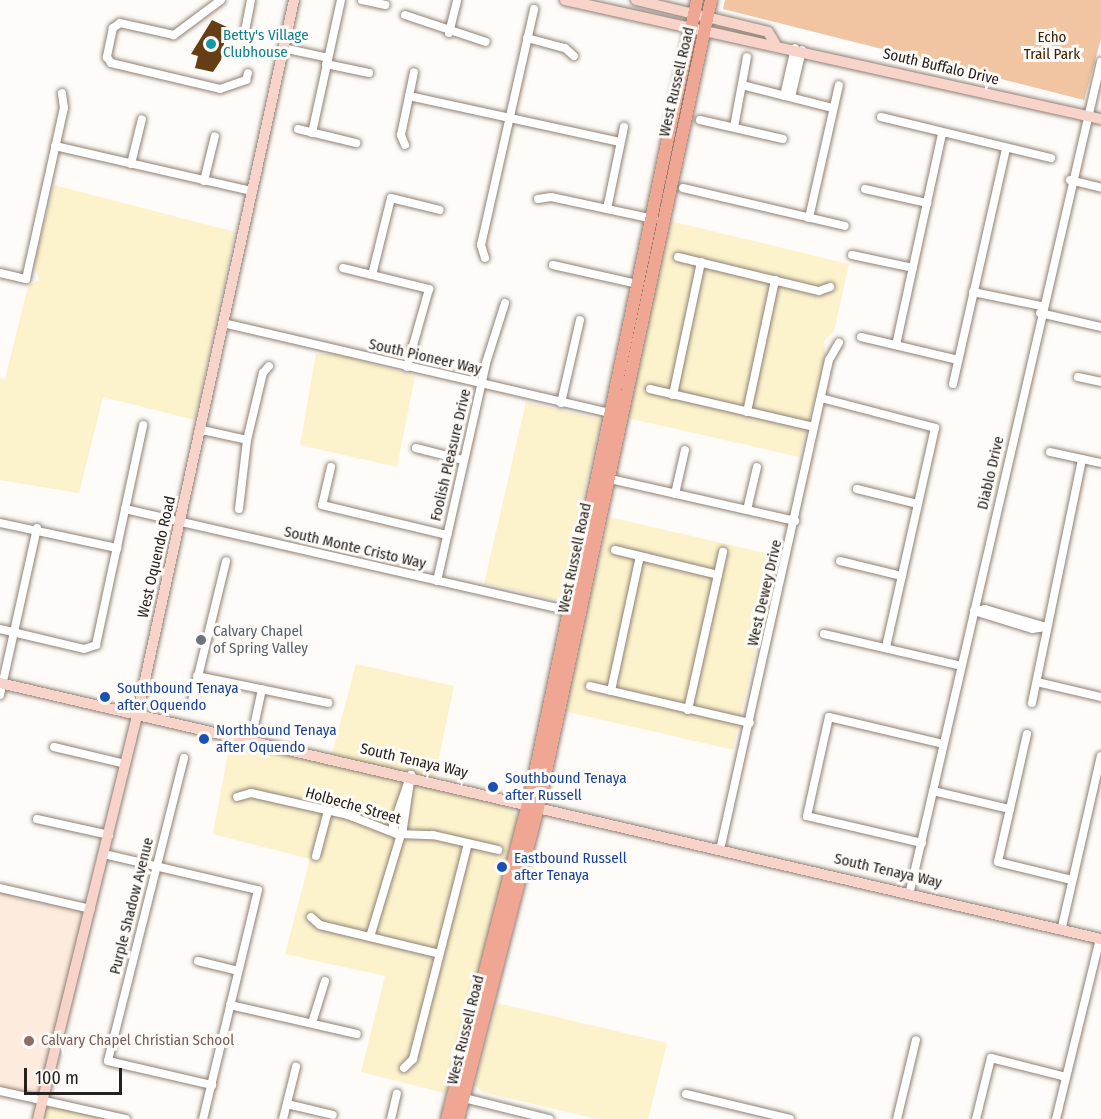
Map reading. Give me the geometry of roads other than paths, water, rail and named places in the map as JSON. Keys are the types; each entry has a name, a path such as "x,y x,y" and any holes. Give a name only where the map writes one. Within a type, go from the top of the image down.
{"main road":[{"name":"West Russell Road","path":"447,1119 458,1097 533,806 656,219 697,0"},
{"name":"West Russell Road","path":"615,415 637,284 656,219 711,0"},
{"name":"West Russell Road","path":"458,1097 458,1119"}],"street":[{"path":"221,0 174,35 116,26 107,57 111,63 220,89 246,80 248,73"},
{"path":"244,31 251,0"},
{"name":"West Oquendo Road","path":"38,1119 137,716 202,430 251,191 294,0"},
{"path":"312,133 341,0"},
{"path":"362,0 385,5"},
{"path":"449,33 457,0"},
{"name":"South Buffalo Drive","path":"565,0 765,46 775,43 1101,119"},
{"name":"South Buffalo Drive","path":"636,0 768,32 775,43"},
{"path":"485,258 481,244 534,9"},
{"path":"405,15 449,33 486,42"},
{"path":"527,38 565,48 574,56"},
{"path":"283,48 369,73"},
{"path":"787,97 798,49"},
{"path":"734,127 747,57"},
{"name":"Diablo Drive","path":"910,891 1040,309 1086,115 1101,62"},
{"path":"405,145 401,135 414,72"},
{"path":"742,85 833,108"},
{"path":"808,218 838,86"},
{"path":"0,273 26,279 55,146 62,93"},
{"path":"409,96 620,142"},
{"path":"881,117 942,134 1051,158"},
{"path":"131,164 142,119"},
{"path":"700,120 783,139"},
{"path":"607,209 624,127"},
{"path":"298,129 356,143"},
{"path":"896,345 942,134"},
{"path":"204,180 215,136"},
{"path":"55,146 251,191"},
{"path":"953,384 1006,148"},
{"path":"1070,180 1101,188"},
{"path":"683,188 845,226"},
{"path":"865,189 927,202"},
{"path":"372,275 391,198 440,210"},
{"path":"538,199 656,219"},
{"path":"852,255 913,268"},
{"path":"678,257 819,291 831,287"},
{"path":"673,395 701,262"},
{"path":"553,265 637,284"},
{"path":"343,268 429,289 407,367"},
{"path":"747,412 775,280"},
{"path":"974,292 1101,327"},
{"name":"Foolish Pleasure Drive","path":"437,581 481,384 505,303"},
{"path":"561,403 580,320"},
{"name":"South Pioneer Way","path":"223,323 615,415"},
{"path":"861,338 958,360"},
{"name":"West Dewey Drive","path":"720,850 795,521 814,427 839,343"},
{"path":"239,509 248,440 262,373 269,366"},
{"path":"1078,376 1101,382"},
{"path":"650,389 814,427"},
{"path":"821,398 935,428 886,648"},
{"path":"0,629 84,649 96,645 144,425"},
{"path":"202,430 248,440"},
{"path":"416,448 463,460"},
{"path":"675,494 686,450"},
{"path":"1050,452 1101,464"},
{"path":"1032,703 1082,459"},
{"path":"331,467 322,505 447,534"},
{"path":"747,510 757,467"},
{"path":"602,477 795,521"},
{"path":"856,489 918,504"},
{"name":"South Monte Cristo Way","path":"125,509 573,611"},
{"path":"0,523 37,528 117,548"},
{"path":"1,687 37,528"},
{"path":"615,550 718,575"},
{"path":"688,710 723,552"},
{"path":"611,691 640,556"},
{"path":"191,705 226,561"},
{"path":"840,561 902,576"},
{"path":"974,611 985,609 1046,627"},
{"path":"824,634 961,666"},
{"path":"197,676 328,703"},
{"path":"1037,682 1101,697"},
{"path":"590,686 750,723"},
{"name":"South Tenaya Way","path":"1,687 411,775 720,850 1062,927 1101,939"},
{"path":"250,740 262,689"},
{"path":"922,843 807,816 829,717 944,744"},
{"path":"1027,734 998,862 1072,880"},
{"path":"54,747 126,764"},
{"path":"1062,927 1101,756"},
{"name":"Purple Shadow Avenue","path":"184,758 155,866 108,1061 212,1085"},
{"path":"370,937 396,834 405,818 411,775"},
{"path":"933,791 1010,808"},
{"name":"Holbeche Street","path":"237,797 251,793 327,811 396,834 498,850"},
{"path":"316,856 327,811"},
{"path":"37,819 109,835"},
{"path":"404,1068 413,1059 468,844"},
{"path":"104,854 258,890 203,1119"},
{"path":"0,888 91,909"},
{"path":"311,917 320,925 440,954"},
{"path":"1056,1119 1101,939"},
{"path":"198,961 238,971"},
{"path":"312,1023 325,981"},
{"path":"230,1005 357,1034"},
{"path":"897,1119 916,1040"},
{"path":"976,1119 991,1058 1066,1077"},
{"path":"283,1119 296,1067"},
{"path":"0,1091 126,1119"},
{"path":"391,1119 397,1094"},
{"path":"686,1094 760,1116 790,1119"},
{"path":"458,1097 549,1119"},
{"path":"287,1104 333,1115"}],"place":[{"name":"Betty's Village Clubhouse","path":"211,44"},
{"name":"Calvary Chapel of Spring Valley","path":"201,640"},
{"name":"Southbound Tenaya after Oquendo","path":"105,697"},
{"name":"Northbound Tenaya after Oquendo","path":"204,739"},
{"name":"Southbound Tenaya after Russell","path":"493,787"},
{"name":"Eastbound Russell after Tenaya","path":"502,867"},
{"name":"Calvary Chapel Christian School","path":"29,1041"}],"park label":[{"name":"Echo Trail Park","path":"1052,46"}]}
